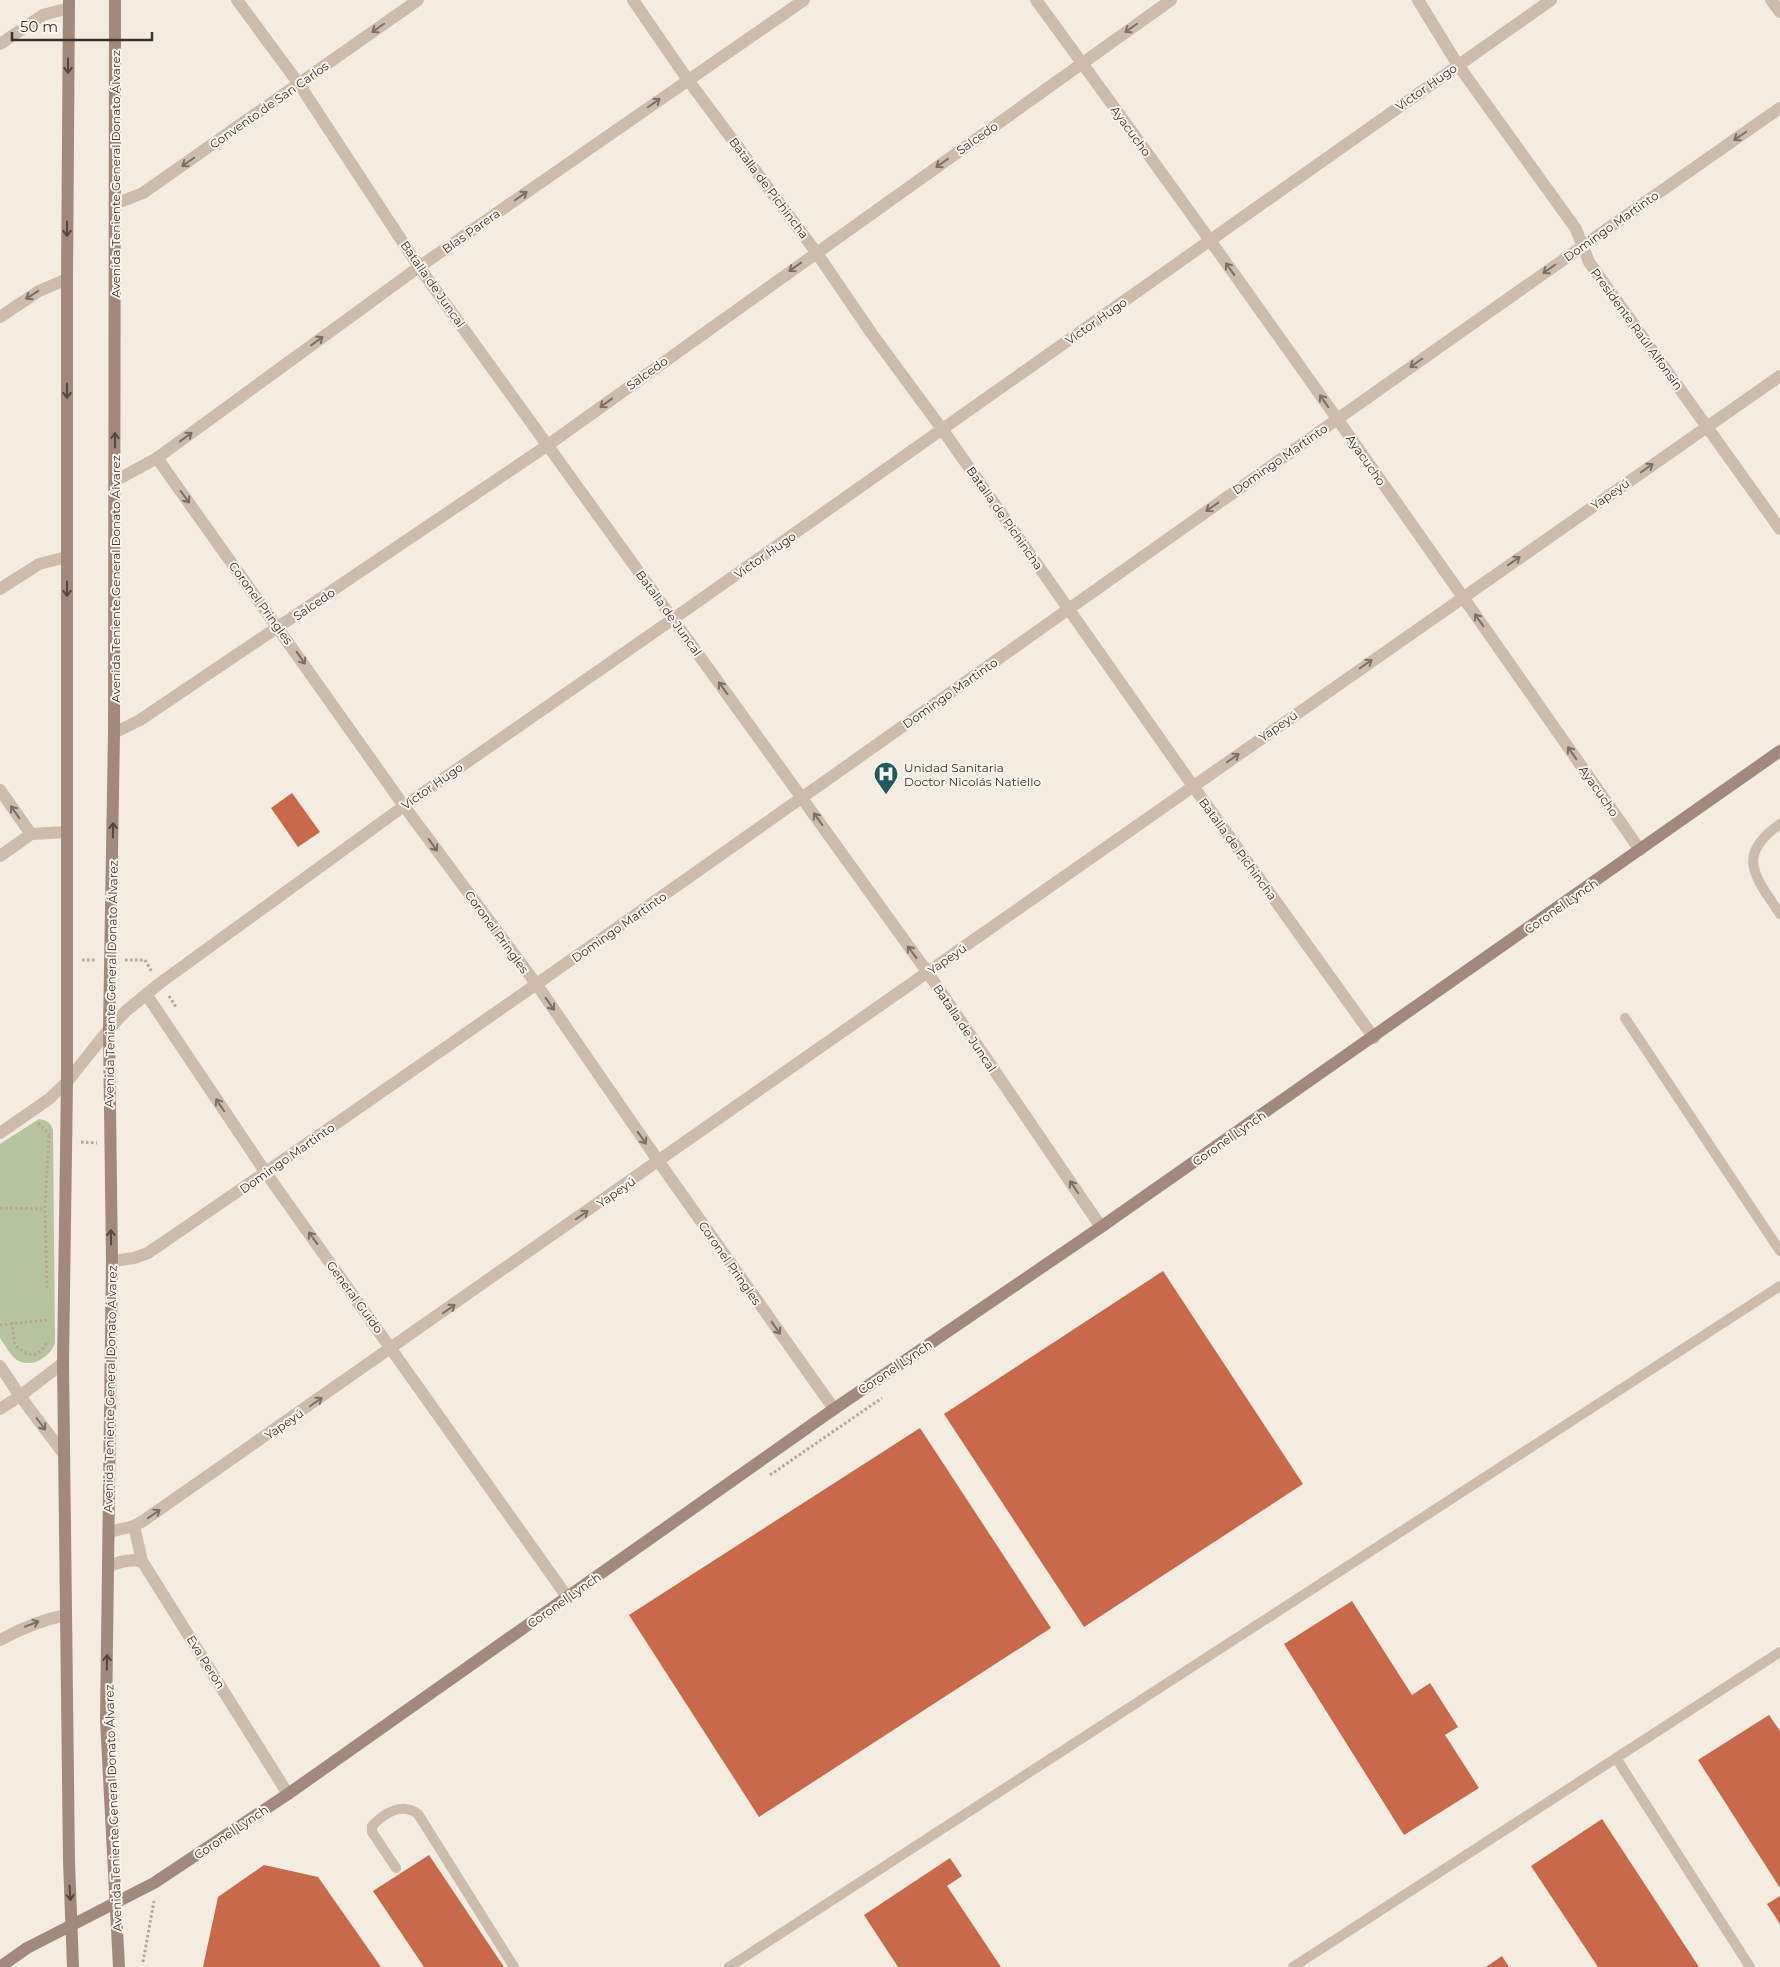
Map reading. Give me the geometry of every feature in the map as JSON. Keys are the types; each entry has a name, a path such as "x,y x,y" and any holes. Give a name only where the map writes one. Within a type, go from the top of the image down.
{"main road":[{"name":"Avenida Teniente General Donato Álvarez","path":"115,0 114,732 108,1029 112,1261 106,1720 118,1967"},
{"path":"69,4 67,1082 63,1453 69,1861 73,1967"},
{"name":"Coronel Lynch","path":"0,1967 27,1948 154,1883 288,1794 834,1409 1374,1038 1780,751"}],"street":[{"name":"Batalla de Juncal","path":"237,0 299,84 419,267 928,973 1101,1227"},
{"name":"Convento de San Carlos","path":"116,204 143,193 418,0"},
{"name":"Batalla de Pichincha","path":"633,0 688,80 816,252 872,334 942,429 1193,786 1374,1038"},
{"name":"Blas Parera","path":"115,481 157,458 419,267 804,0"},
{"name":"Ayacucho","path":"1036,0 1463,596 1640,850"},
{"name":"Salcedo","path":"114,732 140,720 548,445 1171,0"},
{"name":"Presidente Raúl Alfonsín","path":"1418,0 1458,65 1576,229 1589,262 1780,529"},
{"name":"Victor Hugo","path":"0,1133 49,1099 67,1082 108,1029 146,994 404,806 674,619 1551,0"},
{"path":"1771,0 1780,12"},
{"path":"0,44 43,16 69,4"},
{"name":"Domingo Martinto","path":"112,1261 148,1254 266,1173 803,798 1336,419 1780,108"},
{"path":"0,317 39,291 67,279"},
{"name":"Yapeyú","path":"109,1532 134,1526 144,1521 393,1349 1463,596 1780,376"},
{"name":"Coronel Pringles","path":"157,458 279,627 404,806 537,985 659,1162 834,1409"},
{"path":"0,590 38,564 67,556"},
{"path":"0,790 30,834"},
{"path":"0,856 30,834 67,832"},
{"name":"General Guido","path":"146,994 266,1173 393,1349 568,1598"},
{"path":"0,1409 63,1363"},
{"path":"0,1366 63,1453"},
{"name":"Eva Perón","path":"134,1526 142,1561 288,1794"},
{"path":"109,1566 120,1561 142,1561"},
{"path":"0,1640 22,1627 40,1620 66,1615"}],"lane":[{"path":"1780,824 1768,832 1759,843 1753,856 1752,867 1756,878 1780,914"},
{"path":"1625,1018 1780,1251"},
{"path":"729,1967 1780,1286"},
{"path":"1292,1967 1780,1652"},
{"path":"1616,1758 1750,1967"},
{"path":"396,1868 372,1832 372,1826 396,1809 411,1809 418,1814 514,1967"}],"path":[{"path":"47,1292 45,1209 49,1134"},
{"path":"0,1208 45,1209"},
{"path":"47,1310 47,1327"},
{"path":"0,1325 12,1322 47,1320"},
{"path":"12,1322 15,1345 25,1354 35,1355 42,1351 48,1341 48,1334"}],"green space":[{"path":"39,1119 48,1122 53,1130 55,1343 45,1357 29,1363 14,1358 0,1338 0,1144"}],"building":[{"path":"292,793 320,832 298,847 271,808"},
{"path":"1163,1271 1303,1484 1084,1627 944,1414"},
{"path":"920,1428 1051,1628 759,1817 629,1615"},
{"path":"1352,1601 1412,1695 1430,1683 1458,1727 1445,1735 1479,1788 1404,1835 1284,1644"},
{"path":"1769,1715 1780,1731 1780,1888 1698,1760"},
{"path":"1602,1819 1699,1967 1598,1967 1531,1866"},
{"path":"429,1855 504,1967 424,1967 373,1891"},
{"path":"950,1858 962,1876 947,1886 1001,1967 898,1967 864,1915"},
{"path":"264,1865 318,1877 381,1967 203,1967 218,1897"},
{"path":"1780,1896 1780,1924 1767,1904"},
{"path":"1502,1956 1509,1967 1486,1967"}],"place":[{"name":"Unidad Sanitaria Doctor Nicolás Natiello","path":"886,795"}]}
